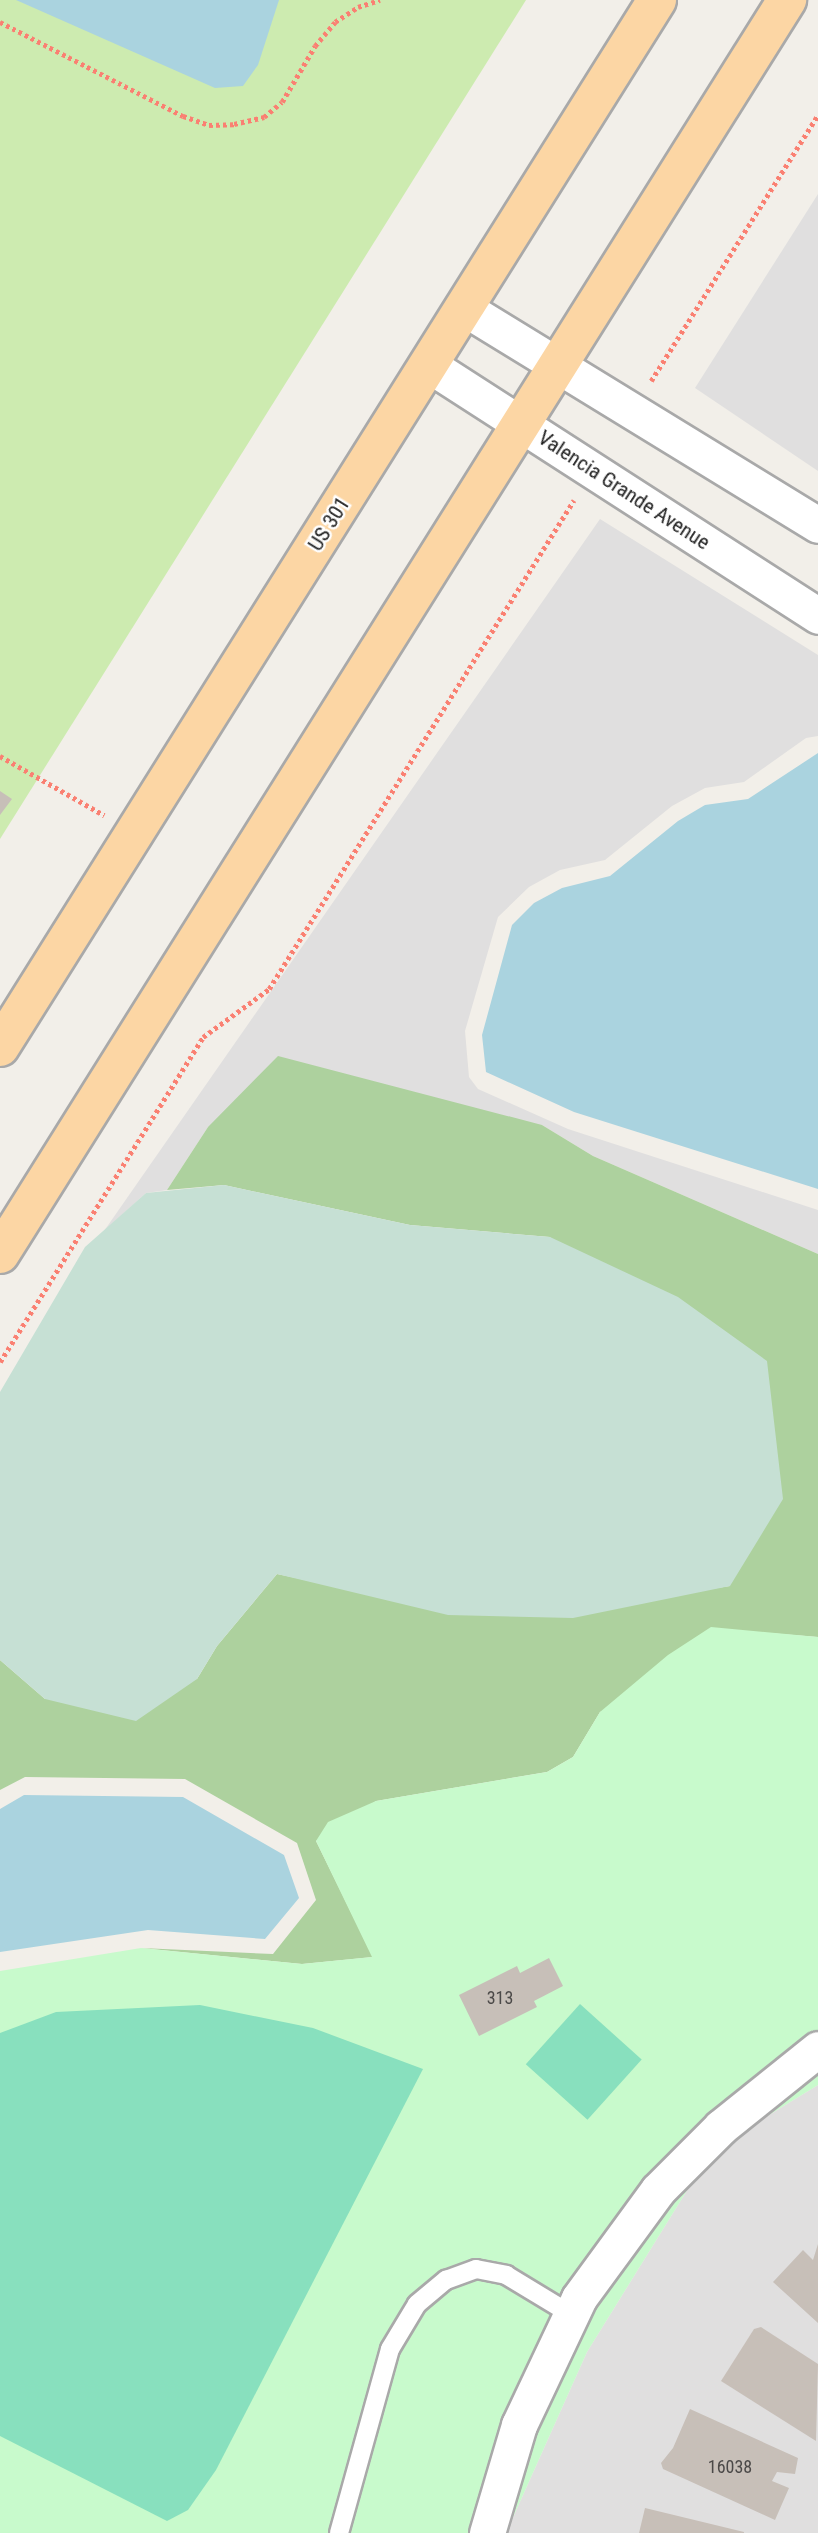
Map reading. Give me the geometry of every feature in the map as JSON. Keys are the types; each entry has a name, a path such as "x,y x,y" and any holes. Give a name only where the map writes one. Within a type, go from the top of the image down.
{"main road":[{"name":"US 301","path":"0,1047 657,0"},
{"path":"0,1254 519,423 787,0"}],"street":[{"path":"464,308 818,525"},
{"name":"Valencia Grande Avenue","path":"429,365 818,616"},
{"path":"487,2533 519,2425 572,2315 658,2190 721,2127 818,2049"}],"lane":[{"path":"339,2533 390,2349 417,2304 446,2280 476,2269 506,2275 572,2315"}],"path":[{"path":"0,22 183,116 209,125 234,124 264,117 282,102 315,46 335,22 358,7 380,0"},
{"path":"654,375 818,115"},
{"path":"0,1362 202,1037 269,989 577,496"},
{"path":"0,756 135,832"}],"shaded area":[{"path":"818,194 818,471 695,388"},
{"path":"600,519 818,655 818,736 806,738 744,782 705,788 672,806 605,860 560,870 529,887 498,917 465,1031 469,1077 478,1089 568,1129 818,1210 818,1254 593,1156 542,1125 208,1127 167,1190 146,1193 104,1231"},
{"path":"818,2085 818,2533 506,2533 587,2352 712,2150"}],"green space":[{"path":"0,0 526,0 0,839"},
{"path":"278,1056 542,1125 593,1156 818,1254 818,1637 769,1633 600,1712 573,1757 547,1772 376,1801 316,1841 373,1957 302,1964 141,1948 273,1954 316,1900 297,1843 185,1779 25,1777 0,1790 0,1660 45,1699 197,1679 217,1646 277,1574 344,1588 659,1597 730,1586 550,1237 410,1225 224,1185 167,1190 208,1127"},
{"path":"224,1185 410,1225 550,1237 678,1297 767,1361 783,1499 730,1586 573,1618 448,1615 277,1574 217,1646 197,1679 136,1721 45,1699 0,1660 0,1392 85,1247 146,1193"},
{"path":"711,1627 818,1637 818,2085 712,2150 587,2352 506,2533 0,2533 0,1971 141,1948 302,1964 372,1957 316,1841 328,1822 376,1801 547,1772 573,1757 600,1712 668,1655"},
{"path":"580,2004 642,2060 587,2120 526,2064"},
{"path":"200,2005 313,2028 423,2069 216,2470 188,2510 167,2521 0,2436 0,2033 56,2012"}],"water":[{"path":"16,0 279,0 258,65 243,86 215,88"},
{"path":"818,753 818,1189 574,1112 486,1072 482,1035 512,925 534,903 562,888 610,876 678,821 705,805 748,799"},
{"path":"24,1795 183,1797 284,1855 299,1898 265,1939 148,1930 0,1952 0,1809"}],"building":[{"path":"0,791 12,799 0,815"},
{"path":"549,1958 563,1986 534,2001 537,2007 479,2036 459,1995 517,1966 520,1973"},
{"path":"818,2244 818,2323 773,2282 803,2250 813,2260"},
{"path":"761,2327 818,2364 816,2441 721,2381 754,2329"},
{"path":"690,2409 798,2458 795,2474 777,2472 772,2481 789,2488 775,2520 663,2469 661,2463 673,2448"},
{"path":"645,2508 744,2532 744,2533 639,2533"}]}
